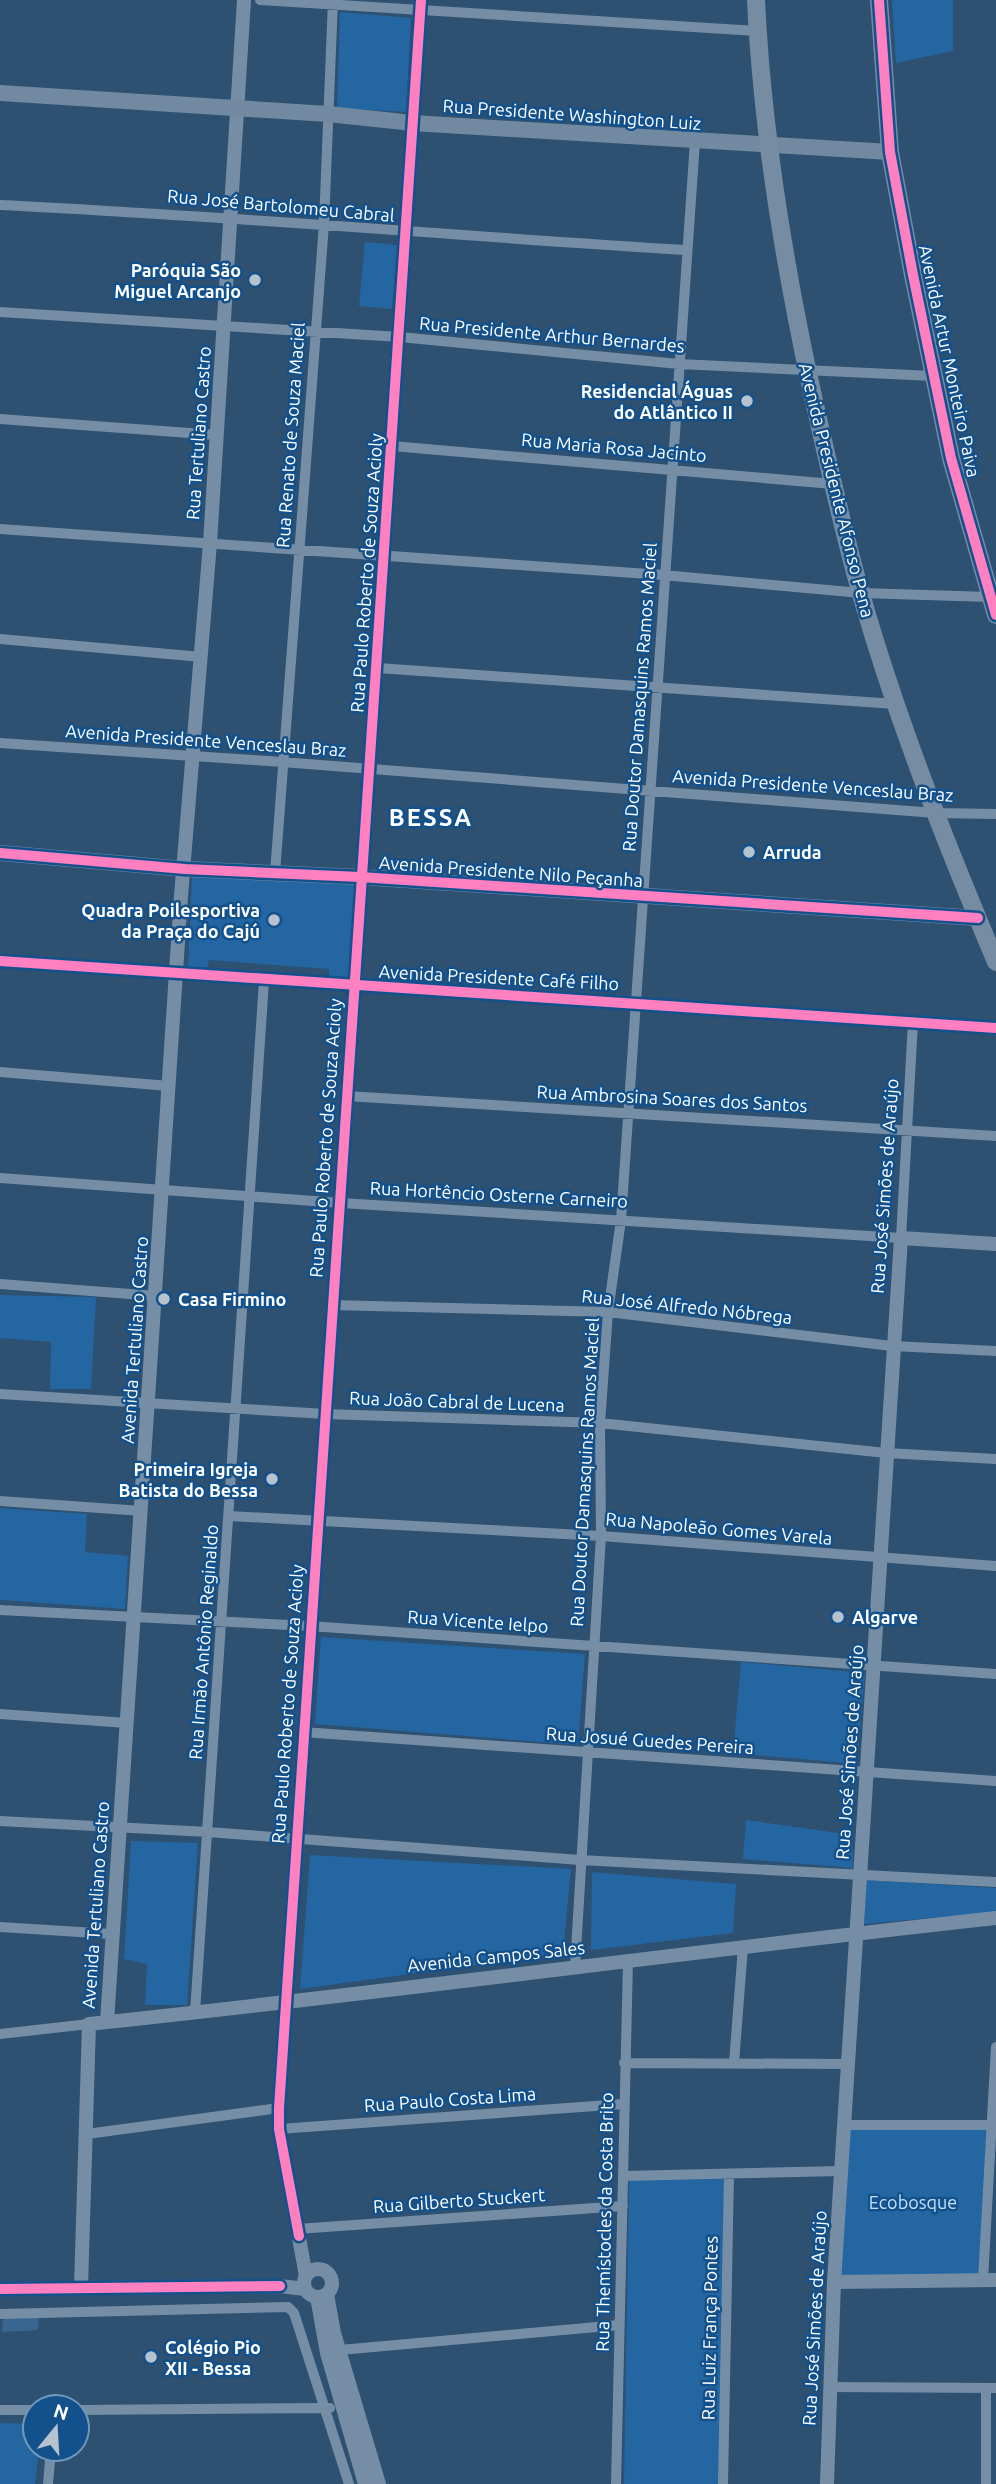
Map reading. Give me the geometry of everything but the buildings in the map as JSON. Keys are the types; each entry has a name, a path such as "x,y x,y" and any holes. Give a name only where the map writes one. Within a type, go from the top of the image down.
{"main road":[{"name":"Avenida Presidente Afonso Pena","path":"756,0 757,31 786,275 860,593 895,704 935,813 996,962"},
{"name":"Avenida Artur Monteiro Paiva","path":"878,0 890,152 951,458 996,615"},
{"name":"Rua Presidente Washington Luiz","path":"0,93 328,114 413,123 890,152"},
{"name":"Avenida Presidente Nilo Peçanha","path":"0,853 185,869 360,877 644,898 978,918"}],"street":[{"name":"Rua Tertuliano Castro","path":"185,869 225,326 244,0"},
{"path":"260,0 421,5 757,31"},
{"name":"Rua Renato de Souza Maciel","path":"275,873 324,224 333,2"},
{"name":"Rua Paulo Roberto de Souza Acioly","path":"313,2284 298,2232 279,2129 279,2108 309,1626 341,1203 352,986 378,668 421,5"},
{"name":"Rua Doutor Damasquins Ramos Maciel","path":"575,1967 601,1536 600,1423 608,1312 621,1220 685,250 695,141"},
{"name":"Rua José Bartolomeu Cabral","path":"0,205 232,217 405,233 685,250"},
{"name":"Rua Presidente Arthur Bernardes","path":"0,313 400,337 679,364 933,376"},
{"path":"0,419 216,435"},
{"name":"Rua Maria Rosa Jacinto","path":"392,446 672,468 833,484"},
{"path":"0,529 663,575 860,593 990,597"},
{"path":"0,639 201,657"},
{"path":"378,668 895,704"},
{"name":"Avenida Presidente Venceslau Braz","path":"0,743 282,762 935,813 996,814"},
{"name":"Avenida Tertuliano Castro","path":"107,2022 185,869"},
{"name":"Avenida Presidente Café Filho","path":"0,961 264,981 636,1002 996,1028"},
{"name":"Rua Irmão Antônio Reginaldo","path":"195,2012 264,981"},
{"name":"Rua José Simões de Araújo","path":"827,2484 834,2282 914,1022"},
{"path":"0,1072 169,1086"},
{"name":"Rua Ambrosina Soares dos Santos","path":"346,1096 907,1128 996,1136"},
{"name":"Rua Hortêncio Osterne Carneiro","path":"0,1178 341,1203 996,1244"},
{"path":"0,1284 156,1296"},
{"name":"Rua José Alfredo Nóbrega","path":"332,1305 608,1312 892,1346 996,1351"},
{"name":"Rua João Cabral de Lucena","path":"0,1394 325,1414 600,1423 887,1453 996,1460"},
{"path":"0,1501 142,1511"},
{"name":"Rua Napoleão Gomes Varela","path":"229,1516 601,1536 996,1566"},
{"name":"Rua Vicente Ielpo","path":"0,1610 309,1626 996,1674"},
{"path":"0,1714 127,1723"},
{"name":"Rua Josué Guedes Pereira","path":"302,1732 996,1781"},
{"path":"0,1821 208,1832 580,1860 996,1882"},
{"name":"Avenida Campos Sales","path":"0,2034 286,2003 404,1986 996,1918"},
{"path":"0,1927 111,1934"},
{"path":"734,2063 743,1947"},
{"name":"Rua Themístocles da Costa Brito","path":"616,2484 628,1960"},
{"path":"81,2287 89,2024"},
{"path":"834,2282 989,2280 990,2125 996,2047"},
{"path":"624,2063 847,2064"},
{"name":"Rua Paulo Costa Lima","path":"279,2129 624,2104"},
{"path":"87,2134 279,2108"},
{"path":"844,2125 990,2125"},
{"path":"624,2176 841,2171"},
{"name":"Rua Luiz França Pontes","path":"723,2484 729,2174"},
{"name":"Rua Gilberto Stuckert","path":"298,2232 623,2206"},
{"path":"0,2289 313,2284"},
{"path":"313,2284 340,2350 379,2484"},
{"path":"313,2284 322,2334 365,2484"},
{"path":"115,2286 117,2309"},
{"path":"0,2314 117,2309 288,2307 295,2313 349,2484"},
{"path":"340,2350 619,2325"},
{"path":"829,2387 991,2388 986,2484"},
{"path":"91,2410 325,2409 342,2405"},
{"path":"0,2410 21,2410"},
{"path":"48,2484 50,2463"}],"green space":[{"path":"892,0 953,0 953,51 896,63"},
{"path":"340,12 411,18 406,112 337,108"},
{"path":"365,242 397,245 392,309 359,306"},
{"path":"192,874 357,884 349,979 329,978 329,969 209,960 207,969 188,968"},
{"path":"0,1295 96,1297 91,1389 50,1389 51,1342 0,1338"},
{"path":"0,1508 87,1514 85,1552 128,1556 125,1609 0,1600"},
{"path":"321,1637 585,1654 578,1745 315,1724"},
{"path":"741,1662 865,1673 857,1764 733,1753"},
{"path":"746,1820 852,1835 853,1868 743,1859"},
{"path":"131,1841 198,1843 187,2005 145,2005 147,1964 124,1959"},
{"path":"310,1855 571,1869 563,1953 300,1989"},
{"path":"592,1872 736,1884 733,1933 591,1950"},
{"path":"866,1880 996,1888 996,1912 864,1924"},
{"name":"Ecobosque","path":"844,2125 990,2125 983,2280 834,2282"},
{"path":"724,2179 720,2484 624,2484 629,2180"},
{"path":"0,2423 21,2424 21,2463 37,2463 35,2484 0,2484"}],"shaded area":[{"path":"3,2316 39,2316 38,2330 2,2332"}],"cycle path":[{"path":"299,2236 279,2129 279,2108 421,0"},
{"path":"879,0 890,152 913,275 951,458 996,615"},
{"path":"0,853 185,869 360,877 978,918"},
{"path":"0,961 996,1028"},
{"path":"0,2289 280,2286"}],"place":[{"name":"Paróquia São Miguel Arcanjo","path":"255,280"},
{"name":"Residencial Águas do Atlântico II","path":"747,401"},
{"name":"Arruda","path":"749,852"},
{"name":"Quadra Poilesportiva da Praça do Cajú","path":"274,920"},
{"name":"Casa Firmino","path":"164,1299"},
{"name":"Primeira Igreja Batista do Bessa","path":"272,1479"},
{"name":"Algarve","path":"838,1617"},
{"name":"Colégio Pio XII - Bessa","path":"151,2357"}],"district":[{"name":"BESSA","path":"431,817"}]}
